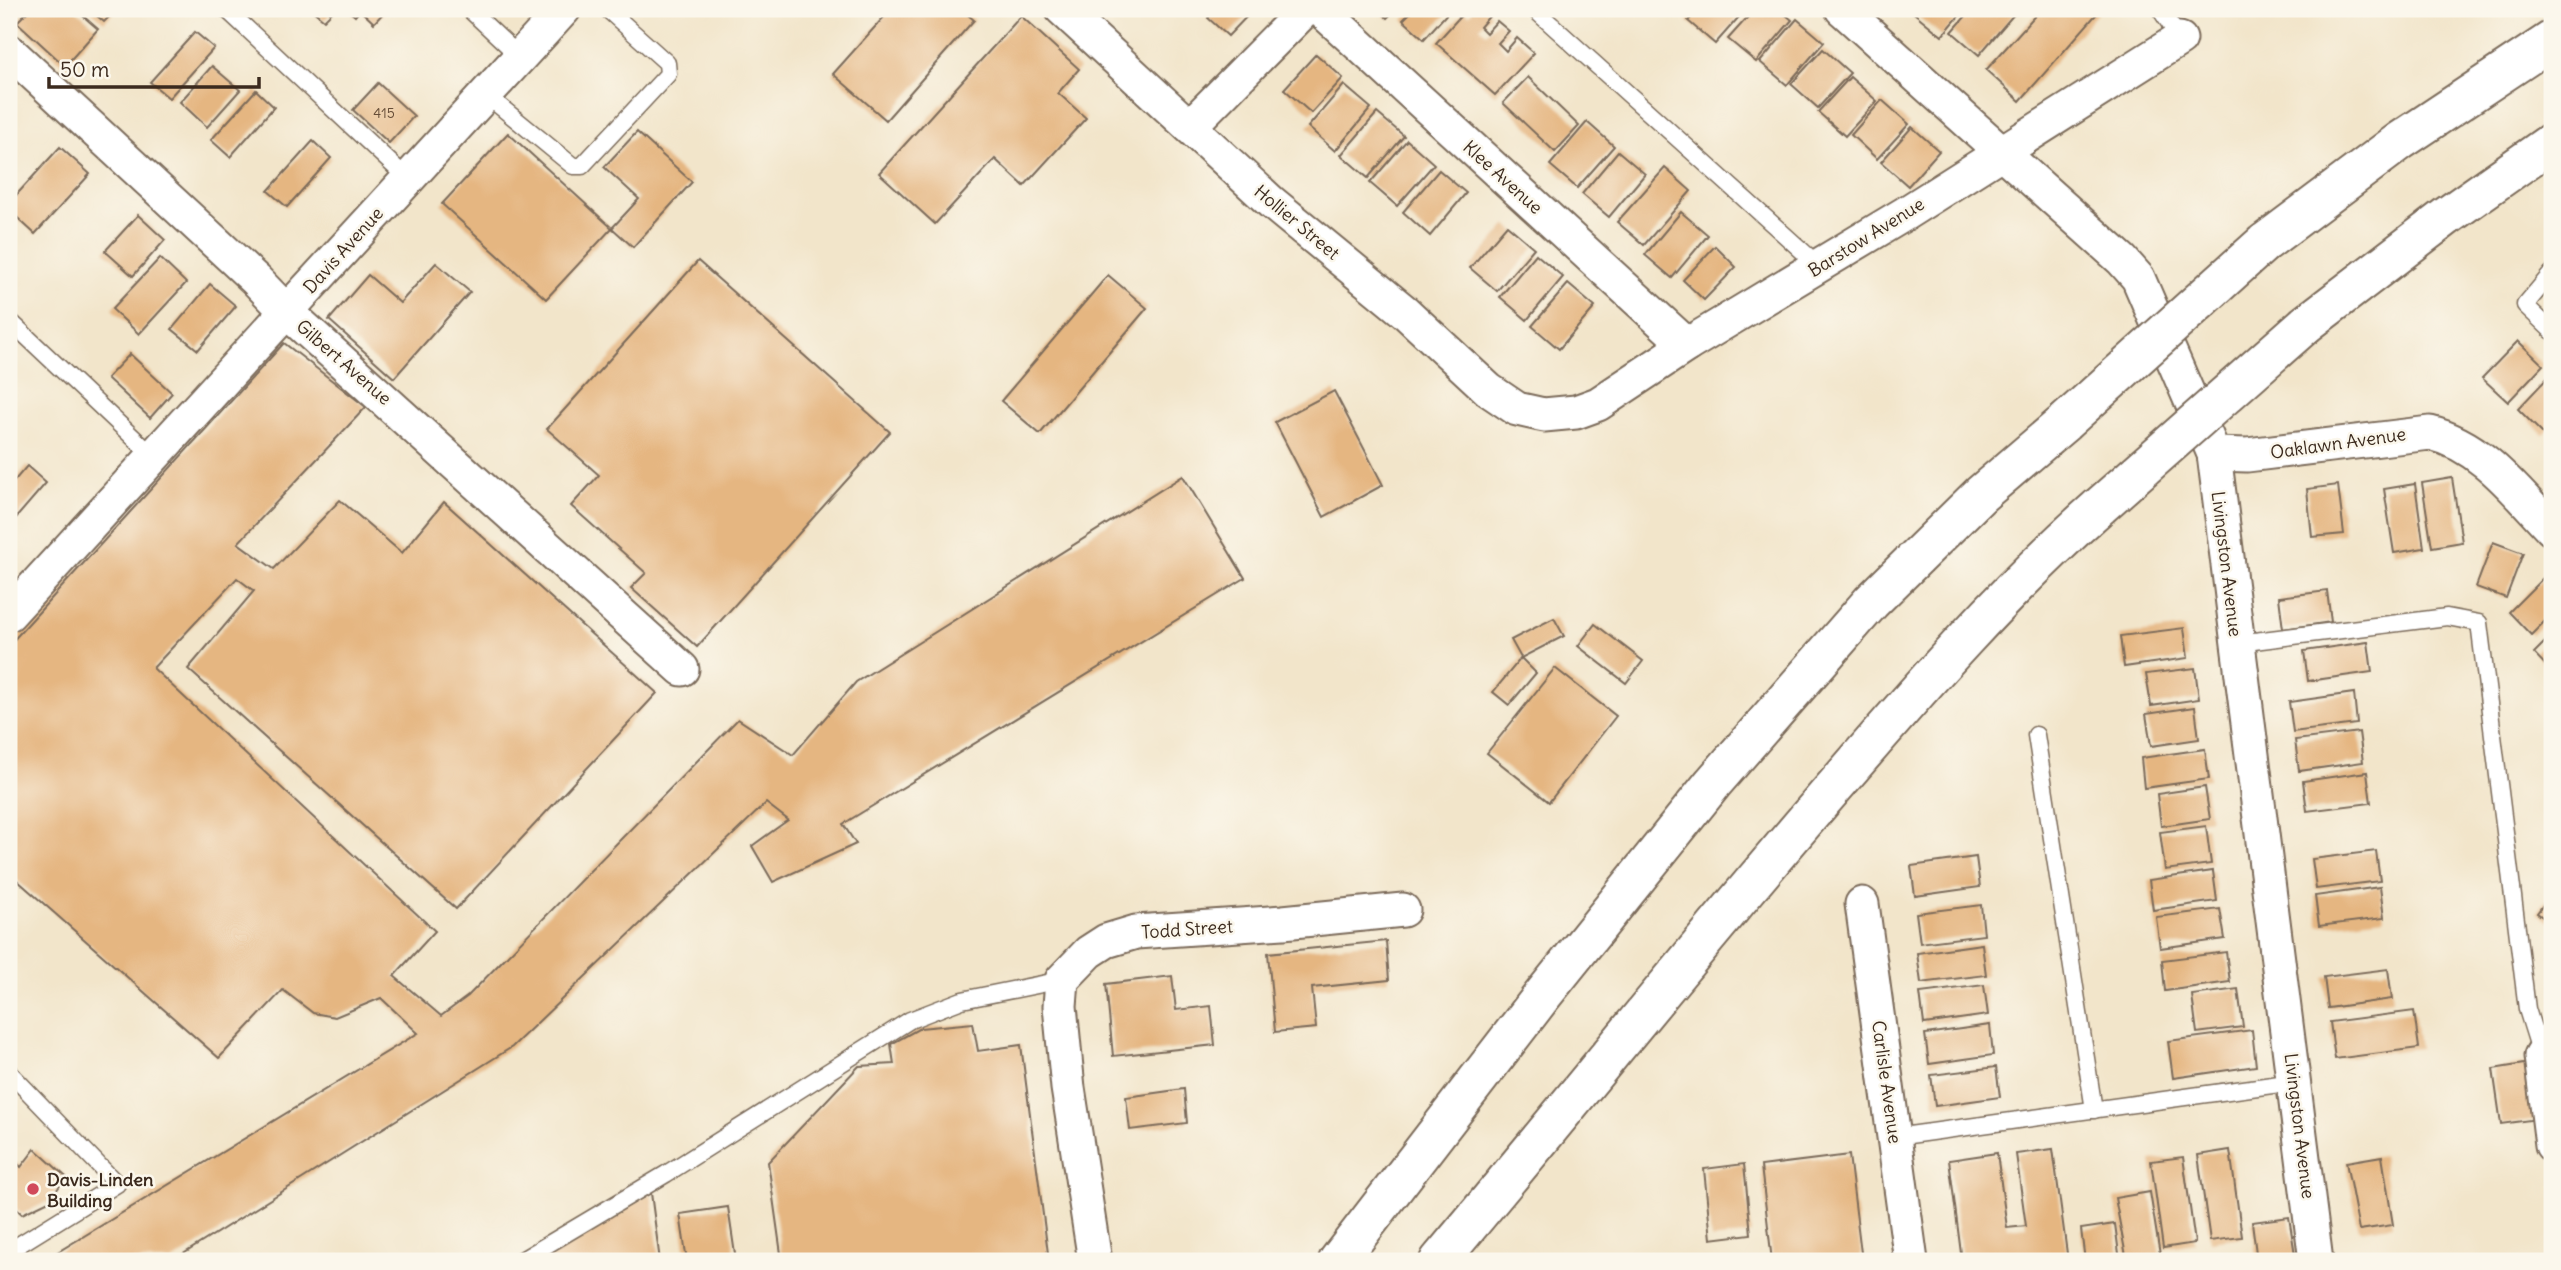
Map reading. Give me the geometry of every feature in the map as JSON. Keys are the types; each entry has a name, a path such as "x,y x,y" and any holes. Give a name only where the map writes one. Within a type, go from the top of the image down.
{"highway":[{"path":"1338,1261 1542,996 1713,783 1871,602 1982,494 2264,243 2400,141 2552,40"},
{"path":"1439,1261 1764,867 1917,691 2040,559 2306,324 2447,216 2552,142"}],"street":[{"name":"Davis Avenue","path":"11,608 564,9"},
{"name":"Hollier Street","path":"1062,9 1271,201 1405,312 1489,390 1517,410 1544,415"},
{"path":"1191,126 1306,9"},
{"name":"Klee Avenue","path":"1320,9 1687,345"},
{"name":"Livingston Avenue","path":"1842,9 2122,260 2137,278 2214,454 2316,1261"},
{"name":"Barstow Avenue","path":"1544,415 1576,412 1598,404 1687,345 2180,39"},
{"name":"Gilbert Avenue","path":"9,51 246,271 286,312 682,669"},
{"name":"Oaklawn Avenue","path":"2214,454 2247,455 2430,433 2452,439 2471,449 2552,529"},
{"name":"Carlisle Avenue","path":"1862,904 1911,1261"},
{"name":"Todd Street","path":"1062,980 1089,951 1106,941 1136,932 1283,922 1402,910"},
{"path":"1062,980 1060,1006 1068,1088 1094,1261"},
{"path":"2549,1050 2552,1145"}],"lane":[{"path":"226,9 408,179"},
{"path":"468,9 520,57"},
{"path":"485,94 573,166 582,166 668,74 667,63 607,9"},
{"path":"1534,9 1819,265"},
{"path":"2160,9 2180,39"},
{"path":"2552,274 2525,305 2552,331"},
{"path":"9,320 153,457"},
{"path":"2238,643 2447,617 2479,623 2527,1009 2549,1050"},
{"path":"2036,735 2094,1110"},
{"path":"520,1261 666,1174 909,1020 962,1000 1062,980"},
{"path":"9,1072 117,1184 9,1251"},
{"path":"1895,1137 2294,1082"}],"building":[{"path":"30,9 75,9 98,29 65,66 17,22"},
{"path":"89,9 117,9 104,22"},
{"path":"311,9 335,9 324,20"},
{"path":"347,9 387,9 374,23 360,10 355,16"},
{"path":"891,9 961,9 974,20 886,120 833,74"},
{"path":"1216,9 1254,9 1228,36 1208,18"},
{"path":"1378,9 1396,9 1387,18"},
{"path":"1414,9 1451,9 1424,39 1403,20"},
{"path":"1474,9 1485,9 1491,14 1480,27 1486,33 1497,21 1509,31 1498,43 1506,51 1517,38 1534,53 1495,95 1436,43 1465,11 1469,15"},
{"path":"1699,9 1746,9 1715,44 1688,21"},
{"path":"1755,9 1779,9 1792,20 1756,62 1728,39"},
{"path":"1918,9 1965,9 1942,36 1914,13"},
{"path":"1972,9 2011,9 2015,13 1979,55 1952,32"},
{"path":"2041,9 2101,9 2020,101 1986,70"},
{"path":"1021,16 1079,69 1058,93 1086,118 1024,186 995,159 935,224 879,173"},
{"path":"1797,19 1824,42 1787,85 1760,62"},
{"path":"195,32 214,48 169,98 150,82"},
{"path":"1823,49 1850,73 1818,108 1791,84"},
{"path":"1316,54 1343,78 1311,113 1284,89"},
{"path":"212,66 240,90 207,127 180,102"},
{"path":"1528,77 1579,126 1555,152 1503,103"},
{"path":"1850,77 1877,101 1845,136 1818,112"},
{"path":"378,83 414,116 389,143 353,110"},
{"path":"1344,85 1371,108 1335,151 1308,127"},
{"path":"256,90 274,107 230,157 211,140"},
{"path":"1882,100 1909,124 1877,159 1851,135"},
{"path":"1377,113 1404,136 1368,178 1341,155"},
{"path":"1587,122 1614,146 1577,188 1550,165"},
{"path":"1912,127 1939,151 1908,186 1881,162"},
{"path":"637,132 692,182 633,247 612,228 639,199 604,167"},
{"path":"508,133 612,228 546,299 442,204"},
{"path":"1407,140 1434,164 1397,206 1370,183"},
{"path":"313,141 331,158 287,207 268,191"},
{"path":"60,147 90,174 35,234 9,210 9,203"},
{"path":"1618,151 1645,174 1609,217 1582,194"},
{"path":"1665,168 1691,191 1644,245 1617,222"},
{"path":"1439,170 1466,193 1430,236 1403,212"},
{"path":"1681,212 1708,235 1672,278 1645,255"},
{"path":"138,215 165,240 133,276 105,251"},
{"path":"1507,225 1534,248 1497,291 1470,268"},
{"path":"1715,246 1736,267 1704,300 1683,280"},
{"path":"1536,254 1563,277 1527,320 1500,297"},
{"path":"160,258 186,283 139,334 112,309"},
{"path":"698,261 890,432 697,647 631,588 646,573 571,506 599,475 547,429"},
{"path":"436,263 470,292 394,378 329,320 368,275 400,303"},
{"path":"1108,275 1147,308 1040,434 1001,401"},
{"path":"210,284 236,306 198,350 172,329"},
{"path":"1568,284 1595,307 1559,349 1532,326"},
{"path":"2518,341 2543,365 2508,402 2482,378"},
{"path":"284,343 366,407 238,543 274,569 340,500 402,553 444,502 657,693 456,909 188,669 254,591 237,578 153,668 435,931 394,976 441,1016 468,996 738,719 793,755 856,682 1183,476 1245,578 843,824 856,844 773,882 752,846 788,820 766,803 512,1047 172,1261 43,1261 418,1033 381,998 335,1017 313,1013 283,990 219,1058 9,873 9,645"},
{"path":"130,354 172,393 150,418 107,378"},
{"path":"2552,373 2552,425 2543,434 2518,409"},
{"path":"1334,391 1383,485 1324,517 1275,422"},
{"path":"27,466 46,483 9,526 9,487"},
{"path":"2452,478 2462,542 2432,547 2422,483"},
{"path":"2415,484 2424,548 2394,553 2384,489"},
{"path":"2338,485 2344,534 2312,537 2307,489"},
{"path":"2493,542 2523,553 2506,598 2476,587"},
{"path":"2543,578 2552,587 2552,614 2531,635 2509,612"},
{"path":"2327,591 2331,622 2283,629 2279,597"},
{"path":"1554,618 1564,636 1521,658 1511,640"},
{"path":"1595,624 1643,661 1626,683 1578,646"},
{"path":"2184,628 2188,658 2124,667 2120,636"},
{"path":"2552,635 2552,672 2534,653"},
{"path":"2368,642 2372,672 2308,681 2304,651"},
{"path":"1521,658 1536,673 1509,705 1493,692"},
{"path":"1555,668 1616,716 1549,802 1487,753"},
{"path":"2195,668 2199,699 2151,706 2146,674"},
{"path":"2354,693 2357,724 2293,732 2289,702"},
{"path":"2195,707 2199,739 2151,746 2146,714"},
{"path":"2359,732 2363,762 2299,771 2295,740"},
{"path":"2205,749 2209,779 2144,788 2141,758"},
{"path":"2367,772 2371,803 2307,811 2303,781"},
{"path":"2205,787 2210,819 2161,826 2157,794"},
{"path":"2206,826 2211,864 2165,870 2160,832"},
{"path":"2376,851 2380,881 2316,889 2312,859"},
{"path":"1976,857 1980,887 1915,896 1911,866"},
{"path":"2213,871 2217,901 2153,910 2149,880"},
{"path":"2380,887 2384,918 2319,926 2315,896"},
{"path":"2552,893 2552,924 2537,913"},
{"path":"1981,905 1984,935 1920,943 1916,913"},
{"path":"2220,909 2225,939 2160,948 2156,917"},
{"path":"1386,941 1389,980 1312,988 1316,1028 1275,1032 1268,953"},
{"path":"1982,944 1986,975 1921,983 1917,953"},
{"path":"2226,952 2230,982 2165,991 2162,960"},
{"path":"2388,969 2392,999 2328,1008 2324,977"},
{"path":"1172,976 1176,1010 1211,1006 1215,1045 1113,1056 1106,984"},
{"path":"1984,985 1988,1015 1924,1024 1920,993"},
{"path":"2238,989 2243,1027 2197,1033 2192,995"},
{"path":"2414,1011 2419,1048 2335,1059 2330,1022"},
{"path":"973,1023 978,1051 1021,1045 1049,1261 782,1261 768,1162 859,1066 894,1064 891,1044 920,1028"},
{"path":"1990,1025 1993,1055 1929,1064 1925,1034"},
{"path":"2252,1030 2256,1066 2173,1078 2168,1041"},
{"path":"2530,1063 2538,1119 2501,1124 2493,1069"},
{"path":"1996,1067 2000,1097 1935,1106 1931,1075"},
{"path":"1184,1089 1187,1123 1130,1130 1126,1097"},
{"name":"Davis-Linden Building","path":"35,1149 66,1177 49,1201 22,1214 9,1205 9,1156 21,1167"},
{"path":"2053,1149 2068,1261 1962,1261 1949,1160 1997,1153 2007,1228 2026,1226 2016,1154"},
{"path":"2230,1150 2242,1237 2210,1241 2198,1155"},
{"path":"1849,1155 1862,1261 1772,1261 1761,1166"},
{"path":"2382,1156 2393,1225 2359,1230 2346,1162"},
{"path":"2183,1157 2195,1243 2163,1248 2151,1161"},
{"path":"1744,1164 1751,1234 1711,1239 1704,1169"},
{"path":"2150,1192 2161,1261 2127,1261 2115,1198"},
{"path":"651,1193 660,1261 532,1261"},
{"path":"728,1207 736,1261 687,1261 680,1214"},
{"path":"2289,1217 2296,1261 2257,1261 2252,1222"},
{"path":"2115,1224 2120,1261 2085,1261 2081,1229"}],"place":[{"name":"Davis-Linden Building","path":"33,1189"}]}
